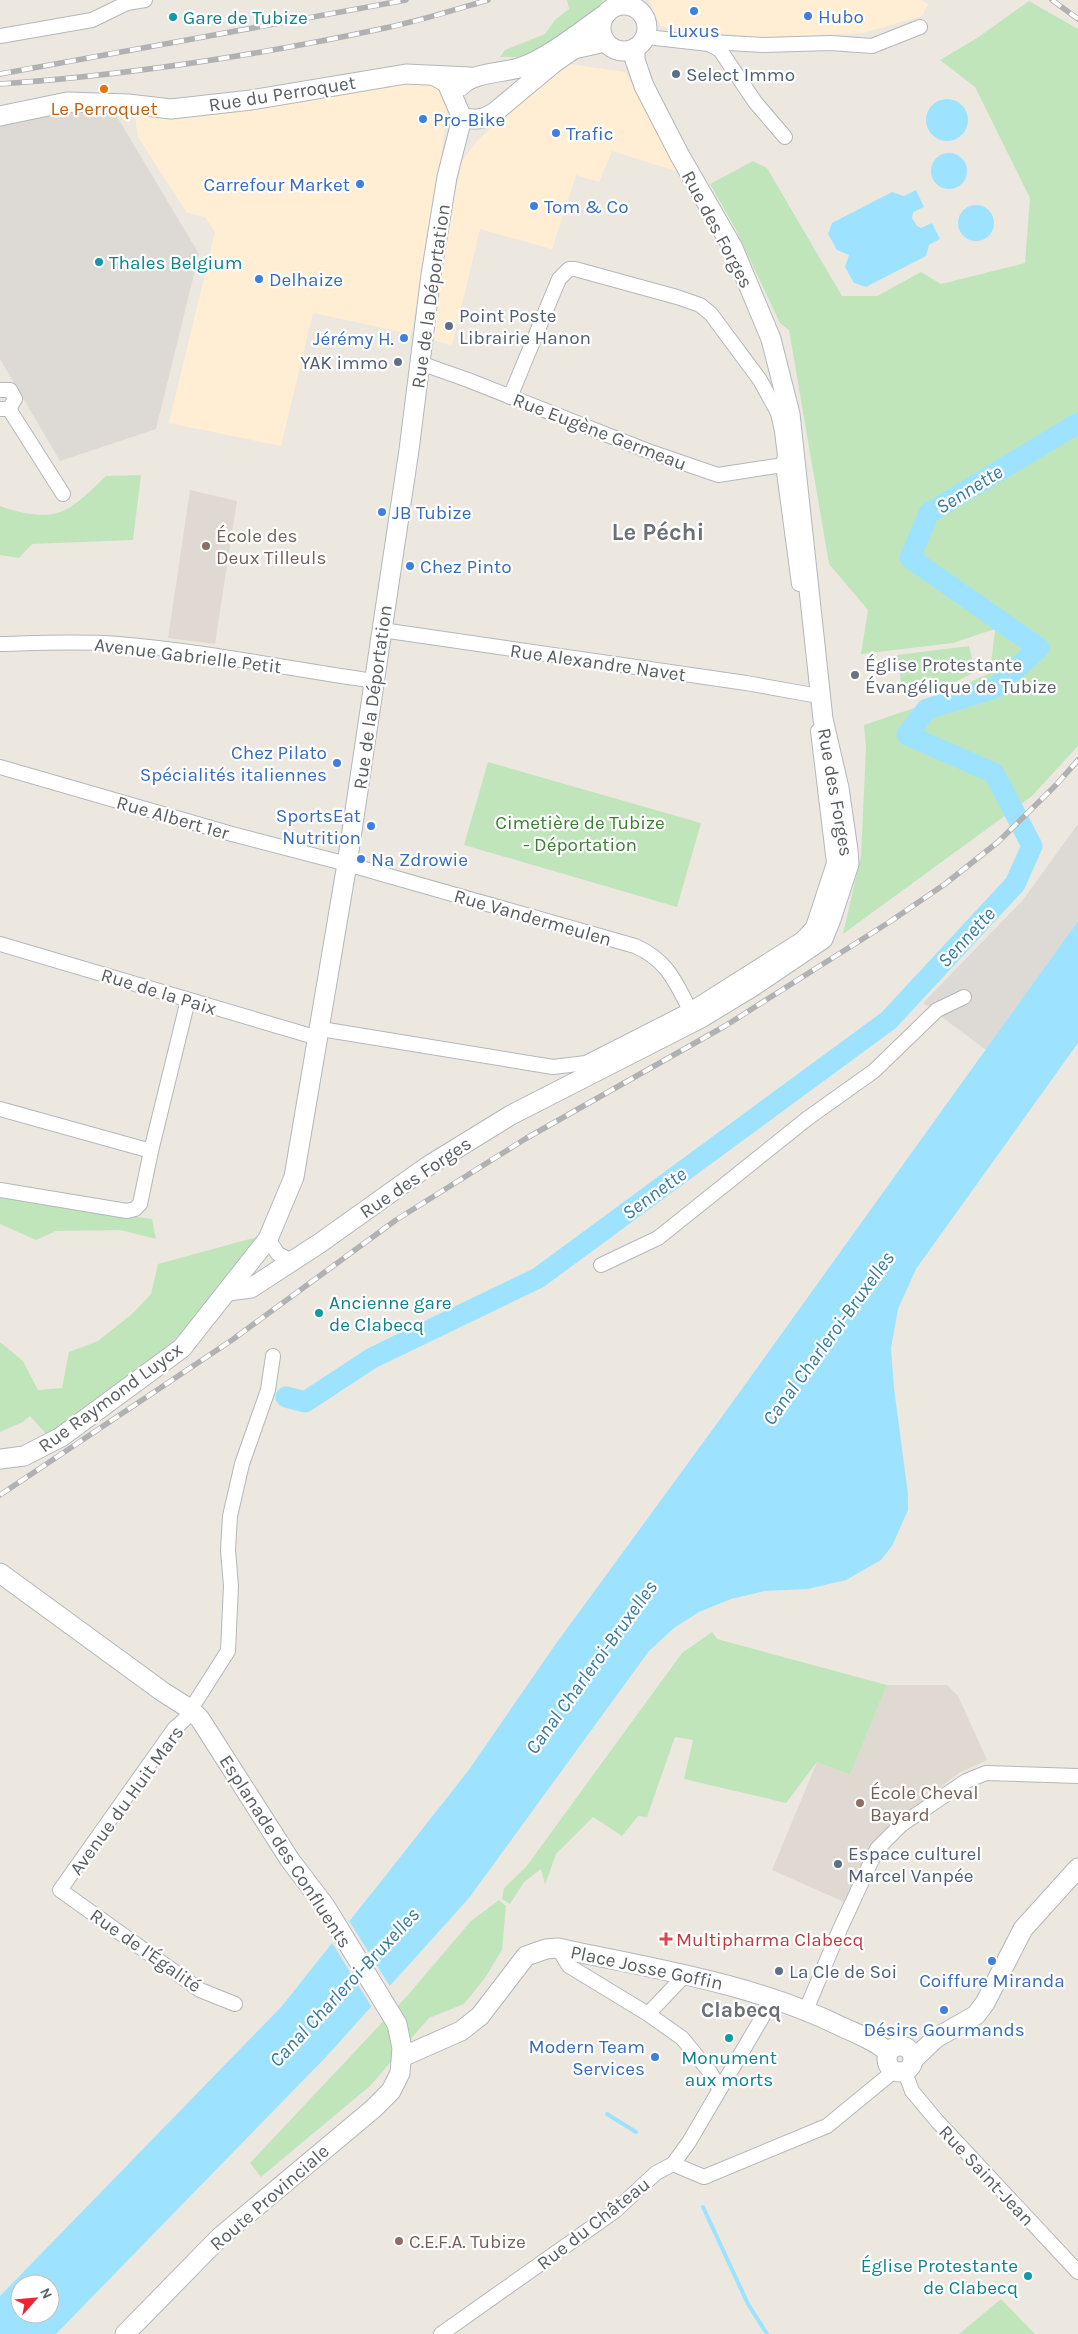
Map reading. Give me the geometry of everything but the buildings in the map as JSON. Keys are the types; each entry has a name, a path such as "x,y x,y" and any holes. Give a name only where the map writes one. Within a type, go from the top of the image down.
{"main road":[{"path":"454,98 458,90 470,77 524,66 564,44 609,8 635,4 647,22 641,43 618,51 605,42 601,27 609,8"},
{"path":"435,76 447,83 462,118 486,119 555,62 574,49 605,42"},
{"name":"Rue des Forges","path":"228,1291 251,1288 461,1144 511,1115 702,1018 823,939 834,910 849,864 848,850 838,788 823,719 790,414 771,339 732,248 680,156 644,86 635,60 641,43"},
{"name":"Rue du Perroquet","path":"0,116 67,102 128,104 171,109 251,100 406,74 470,77"},
{"name":"Rue de la Déportation","path":"268,1239 294,1178 348,864 420,364 430,274 447,178 462,118"},
{"name":"Rue Raymond Luycx","path":"0,1459 24,1456 61,1438 182,1348 268,1239"},
{"path":"5,1576 169,1697 190,1708"},
{"name":"Esplanade des Confluents","path":"190,1708 200,1719 290,1860 325,1906 395,2020"},
{"path":"773,1999 806,2010 880,2044 901,2060 976,2014 985,2003 1024,1929 1078,1868"},
{"path":"402,2057 461,2032 480,2016 526,1956 546,1949 558,1948"},
{"name":"Place Josse Goffin","path":"558,1948 724,1983 773,1999"},
{"name":"Route Provinciale","path":"125,2334 220,2237 373,2109 391,2091 400,2073 402,2057 401,2039 395,2020"}],"street":[{"path":"0,36 92,20 127,3 145,0"},
{"path":"641,43 693,41 763,44 831,43 872,46 920,26"},
{"path":"693,41 709,44 720,50 755,102 785,137"},
{"name":"Rue des Forges","path":"319,1033 553,1067 586,1064 690,1010 802,939 813,927 834,863 783,465 785,456 782,431 778,413 760,380 711,314 700,305 575,269 568,269 558,279 510,397"},
{"name":"Rue Eugène Germeau","path":"420,364 648,451 718,475 783,465"},
{"path":"0,390 10,390 15,395 14,403 5,408 62,494"},
{"path":"782,431 790,414"},
{"name":"Rue Alexandre Navet","path":"382,630 746,683 813,695"},
{"name":"Avenue Gabrielle Petit","path":"0,644 68,642 117,644 234,658 374,680"},
{"name":"Rue Albert 1er","path":"0,767 232,834 348,864"},
{"name":"Rue Vandermeulen","path":"348,864 636,946 651,953 662,962 690,1010"},
{"name":"Rue de la Paix","path":"0,944 188,1000 319,1033"},
{"path":"602,1265 658,1238 808,1118 874,1070 937,1010 964,996"},
{"path":"0,1190 127,1211 135,1209 140,1204 188,1000"},
{"path":"574,1084 586,1064"},
{"path":"0,1109 151,1151"},
{"path":"268,1239 278,1254 292,1261"},
{"path":"190,1708 228,1652 231,1586 228,1550 230,1516 242,1464 270,1383 273,1356"},
{"name":"Avenue du Huit Mars","path":"60,1890 190,1708"},
{"path":"806,2010 840,1929 877,1849 901,1825 960,1785 986,1773 1078,1776"},
{"name":"Rue de l'Égalité","path":"60,1890 200,1990 235,2004"},
{"name":"Place Josse Goffin","path":"558,1948 569,1966 648,2014 682,2038 710,2072 719,2088"},
{"path":"648,2014 685,1975"},
{"path":"719,2088 749,2043 773,1999"},
{"path":"673,2164 704,2177 827,2126 901,2060"},
{"name":"Rue Saint-Jean","path":"901,2060 912,2091 937,2122 1078,2272"},
{"name":"Rue du Château","path":"441,2334 615,2211 656,2173 673,2164 689,2142 719,2088"}],"shaded area":[{"path":"649,0 921,0 928,4 922,16 863,33 764,38 661,27"},
{"path":"569,64 625,72 679,172 612,151 599,182 576,175 552,249 480,229 452,345 432,340 448,224 462,161 477,141 526,97"},
{"path":"406,83 432,84 444,92 447,110 436,193 411,334 313,313 281,446 169,423 215,232 205,217 187,213 138,137 135,117"},
{"path":"62,112 116,115 199,254 156,429 60,461 0,359 0,125"},
{"name":"École des Deux Tilleuls","path":"190,490 237,501 215,644 168,638"},
{"path":"1078,824 1078,921 986,1050 923,1003 1022,901"},
{"name":"École Cheval Bayard","path":"887,1685 947,1685 958,1696 987,1760 959,1773 883,1831 860,1867 844,1902 772,1870 817,1762 850,1775"}],"green space":[{"path":"567,0 603,0 593,14 527,57 500,57 505,50 545,34 556,19 569,9"},
{"path":"1029,1 1078,29 1078,746 1032,796 843,934 861,856 866,748 864,725 914,708 990,673 995,629 953,643 861,654 868,610 829,564 789,330 780,323 735,228 710,184 753,161 767,168 842,296 877,296 921,272 941,284 1025,263 1030,198 975,87 940,60 977,38"},
{"path":"141,475 133,540 32,544 19,558 0,555 0,506 36,515 57,513 77,502 106,476"},
{"path":"969,646 972,658 971,674 953,683 902,689 897,655"},
{"name":"Cimetière de Tubize - Déportation","path":"488,762 701,823 677,907 464,845"},
{"path":"0,1198 152,1219 156,1239 120,1230 56,1231 36,1240 0,1224"},
{"path":"261,1236 195,1318 159,1356 48,1436 30,1416 23,1422 0,1432 0,1342 23,1361 38,1390 62,1388 69,1352 98,1341 132,1314 151,1294 158,1264"},
{"path":"712,1632 717,1639 887,1685 850,1775 817,1762 786,1803 684,1779 693,1740 675,1737 647,1817 638,1816 622,1836 593,1817 556,1854 545,1885 541,1869 524,1882 510,1904 502,1899 504,1888 526,1867 682,1653"},
{"path":"499,1900 506,1906 502,1950 485,1978 464,2004 429,2018 370,2086 261,2177 250,2163 407,1996 471,1921"},
{"path":"1001,2299 1035,2334 959,2334"}],"water":[{"path":"951,99 959,102 965,108 968,120 965,132 959,138 943,141 935,138 929,132 926,116 929,108 935,102"},
{"path":"949,153 956,154 962,158 966,164 966,178 962,184 956,188 949,189 942,188 936,184 932,178 931,171 932,164 936,158 942,154"},
{"path":"916,190 924,207 913,212 912,218 917,226 921,228 932,223 940,239 929,245 926,256 866,287 854,283 845,267 849,255 837,250 828,234 832,223 892,192 904,196"},
{"path":"976,205 983,206 989,210 993,216 993,230 989,236 983,240 976,241 969,240 963,236 959,230 958,223 959,216 963,210 969,206"},
{"name":"Canal Charleroi-Bruxelles","path":"1078,921 1078,1043 916,1269 898,1309 891,1348 894,1388 908,1494 908,1510 892,1546 881,1560 846,1580 808,1589 765,1591 731,1599 699,1612 674,1628 649,1651 469,1898 326,2057 56,2334 0,2334 0,2296 10,2286 10,2324 60,2324 60,2274 21,2274 282,2006 468,1771 555,1645 721,1418"}],"pier":[{"path":"348,1919 391,1988 373,2009 331,1941"}],"waterway":[{"name":"Sennette","path":"286,1397 305,1402 372,1358 538,1278 889,1020 1015,884 1032,846 994,773 907,735 927,709 995,688 1039,648 910,558 929,513 1078,423"},
{"path":"607,2114 636,2132"},
{"path":"703,2207 748,2304 767,2334"}],"railway":[{"path":"0,74 406,0"},
{"path":"0,84 194,63 290,47 398,25 488,0"},
{"path":"1052,0 1078,19"},
{"path":"0,1495 232,1340 396,1220 525,1139 725,1026 891,921 945,884 998,842 1056,785 1078,760"}],"place":[{"name":"Luxus","path":"694,11"},
{"name":"Hubo","path":"808,16"},
{"name":"Gare de Tubize","path":"173,17"},
{"name":"Select Immo","path":"676,74"},
{"name":"Le Perroquet","path":"104,89"},
{"name":"Pro-Bike","path":"423,119"},
{"name":"Trafic","path":"556,133"},
{"name":"Carrefour Market","path":"360,184"},
{"name":"Tom & Co","path":"534,206"},
{"name":"Thales Belgium","path":"99,262"},
{"name":"Delhaize","path":"259,279"},
{"name":"Point Poste Librairie Hanon","path":"449,326"},
{"name":"Jérémy H.","path":"404,338"},
{"name":"YAK immo","path":"398,362"},
{"name":"JB Tubize","path":"382,512"},
{"name":"École des Deux Tilleuls","path":"206,546"},
{"name":"Chez Pinto","path":"410,566"},
{"name":"Église Protestante Évangélique de Tubize","path":"855,675"},
{"name":"Chez Pilato Spécialités italiennes","path":"337,763"},
{"name":"SportsEat Nutrition","path":"371,826"},
{"name":"Na Zdrowie","path":"361,859"},
{"name":"Ancienne gare de Clabecq","path":"319,1313"},
{"name":"École Cheval Bayard","path":"860,1803"},
{"name":"Espace culturel Marcel Vanpée","path":"838,1864"},
{"name":"Multipharma Clabecq","path":"666,1939"},
{"name":"Coiffure Miranda","path":"992,1961"},
{"name":"La Cle de Soi","path":"779,1971"},
{"name":"Désirs Gourmands","path":"944,2010"},
{"name":"Monument aux morts","path":"729,2038"},
{"name":"Modern Team Services","path":"655,2057"},
{"name":"C.E.F.A. Tubize","path":"399,2241"},
{"name":"Église Protestante de Clabecq","path":"1028,2276"}],"district":[{"name":"Le Péchi","path":"658,532"},
{"name":"Clabecq","path":"741,2010"}]}
